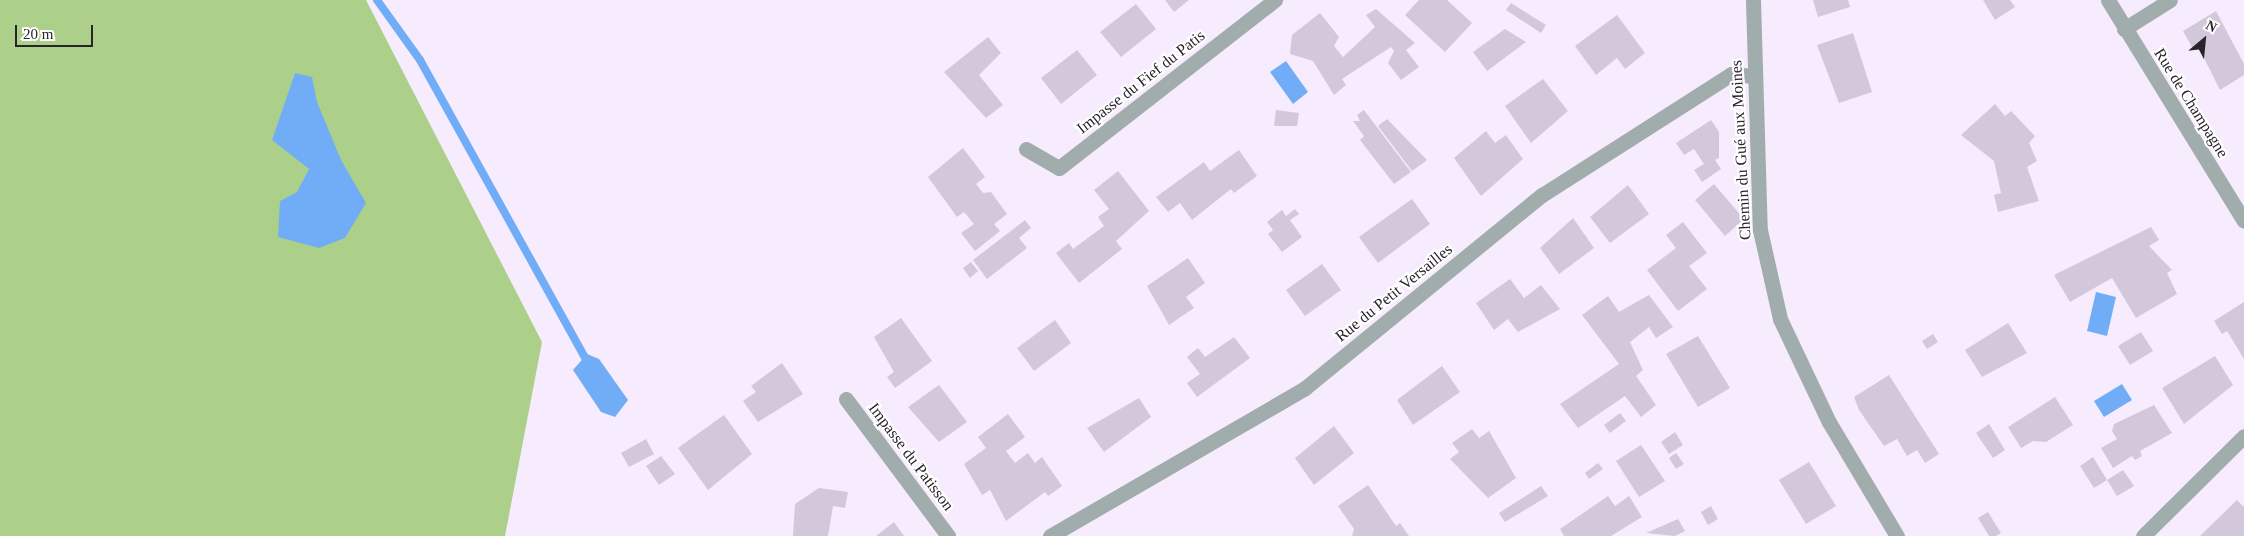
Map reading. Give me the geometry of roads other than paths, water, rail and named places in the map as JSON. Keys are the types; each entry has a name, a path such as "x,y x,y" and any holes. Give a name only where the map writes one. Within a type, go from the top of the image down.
{"street":[{"name":"Impasse du Fief du Patis","path":"1026,149 1059,168 1275,0"},
{"name":"Chemin du Gué aux Moines","path":"1753,0 1760,230 1780,319 1829,422 1897,536"},
{"name":"Rue de Champagne","path":"2108,0 2124,29 2244,221"},
{"path":"2124,29 2170,0"},
{"name":"Rue du Petit Versailles","path":"1050,536 1305,388 1542,195 1731,74 1754,76"},
{"name":"Impasse du Patisson","path":"846,399 948,536"},
{"path":"2143,536 2244,436"}],"water":[{"path":"1286,61 1308,92 1293,104 1270,72"},
{"path":"295,73 312,77 317,102 341,160 366,203 345,238 319,248 278,237 280,201 297,192 309,169 272,140"},
{"path":"2096,292 2116,297 2107,336 2087,331"},
{"path":"587,354 599,359 628,400 615,417 601,412 573,370"},
{"path":"2122,384 2132,400 2104,417 2094,401"}],"waterway":[{"path":"377,0 420,60 589,365"}]}
